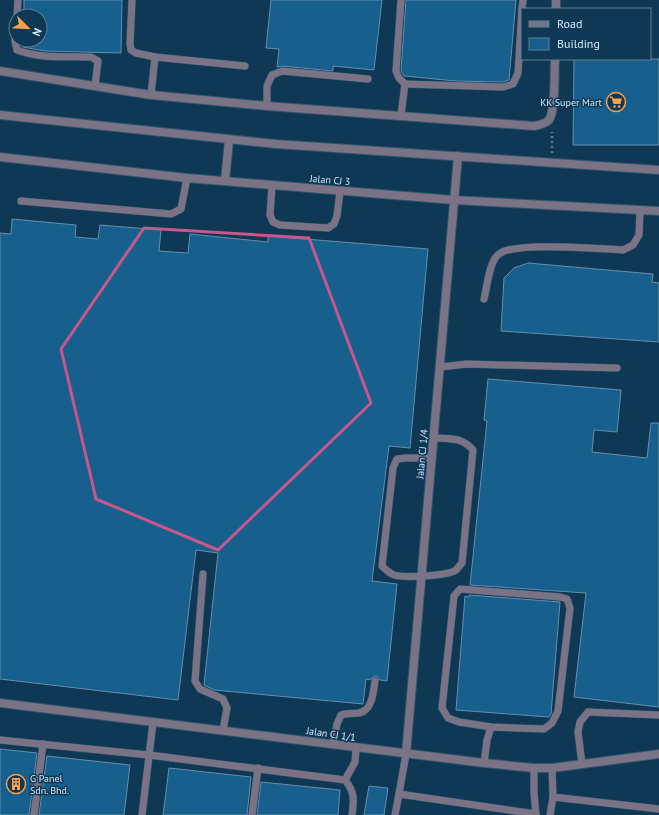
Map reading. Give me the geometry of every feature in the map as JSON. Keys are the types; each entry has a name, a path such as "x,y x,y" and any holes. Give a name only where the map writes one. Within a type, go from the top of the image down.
{"street":[{"path":"0,71 151,95 267,106 534,126 543,124 549,120 552,113 554,104 555,60"},
{"path":"0,115 276,144 659,170"},
{"path":"225,181 229,140"},
{"name":"Jalan CJ 1/4","path":"406,754 458,156"},
{"name":"Jalan CJ 3","path":"0,157 187,178 340,191 454,200 659,211"},
{"name":"Jalan CJ 1/1","path":"0,703 356,748 534,768 552,768 659,754"}],"lane":[{"path":"132,0 130,50 136,53 155,57 245,66"},
{"path":"400,0 396,72 405,84 503,87 513,84 518,73 521,25"},
{"path":"16,48 17,50 26,54 39,56 91,57 98,61 95,86"},
{"path":"151,95 155,57"},
{"path":"267,106 267,86 272,75 282,71 368,79"},
{"path":"401,115 405,84"},
{"path":"21,201 171,214 181,209 187,178"},
{"path":"272,185 270,215 273,222 280,225 328,228 334,224 337,216 340,191"},
{"path":"484,299 492,264 498,254 509,249 534,246 623,250 633,245 639,235 640,211"},
{"path":"440,367 467,364 617,368"},
{"path":"432,458 406,458 397,460 395,464 382,566 387,572 396,576 422,577 455,571 462,563 473,450 467,443 457,439 434,438"},
{"path":"203,574 195,681 200,689 223,699 227,708 223,730"},
{"path":"460,589 468,589 567,598 570,608 560,695 558,710 552,723 544,729 491,727 459,722 448,718 442,708 454,596 460,589"},
{"path":"333,744 341,716 346,713 359,713 366,710 371,703 375,681"},
{"path":"582,764 578,732 580,722 588,712 659,715"},
{"path":"142,815 153,722"},
{"path":"484,763 487,740 491,727"},
{"path":"0,740 149,755 345,780 351,787 354,799 352,815"},
{"path":"34,815 43,744"},
{"path":"345,780 355,762 356,748"},
{"path":"395,815 406,754"},
{"path":"252,815 258,768"},
{"path":"399,794 536,815 534,768"},
{"path":"550,815 553,797 552,768"},
{"path":"553,797 659,808"}],"path":[{"path":"549,120 552,130 552,163"}],"highlighted area":[{"path":"144,228 309,238 371,403 218,550 96,499 61,349"}],"building":[{"path":"24,0 122,0 121,53 45,51 28,48 48,48 48,8 24,8"},
{"path":"271,0 382,0 374,70 333,66 333,71 282,66 277,67 279,49 266,48"},
{"path":"406,0 516,0 509,80 502,82 456,81 404,76 401,70"},
{"name":"KK Super Mart","path":"659,59 659,145 573,145 574,60"},
{"path":"12,219 76,225 75,237 98,239 100,225 161,230 159,251 188,253 190,234 268,242 268,236 428,249 410,448 389,446 372,581 397,584 387,681 380,680 375,676 370,680 366,679 363,704 214,690 204,685 218,553 196,550 178,700 0,679 0,233 11,234"},
{"path":"528,263 653,274 652,282 659,283 659,342 501,331 504,278 514,268"},
{"path":"488,379 621,390 617,432 594,430 592,452 647,458 651,423 659,423 659,707 574,697 586,593 470,585 487,421 484,420"},
{"path":"469,595 560,602 551,714 549,717 456,710 465,596 469,597"},
{"name":"G Panel Sdn. Bhd.","path":"0,749 37,753 29,815 0,815"},
{"path":"47,756 130,765 124,815 39,815"},
{"path":"169,768 251,777 247,815 163,815"},
{"path":"261,782 340,790 338,815 257,815"},
{"path":"369,786 388,788 384,815 364,815"}],"place":[{"name":"KK Super Mart","path":"616,102"},
{"name":"G Panel Sdn. Bhd.","path":"16,784"}]}
